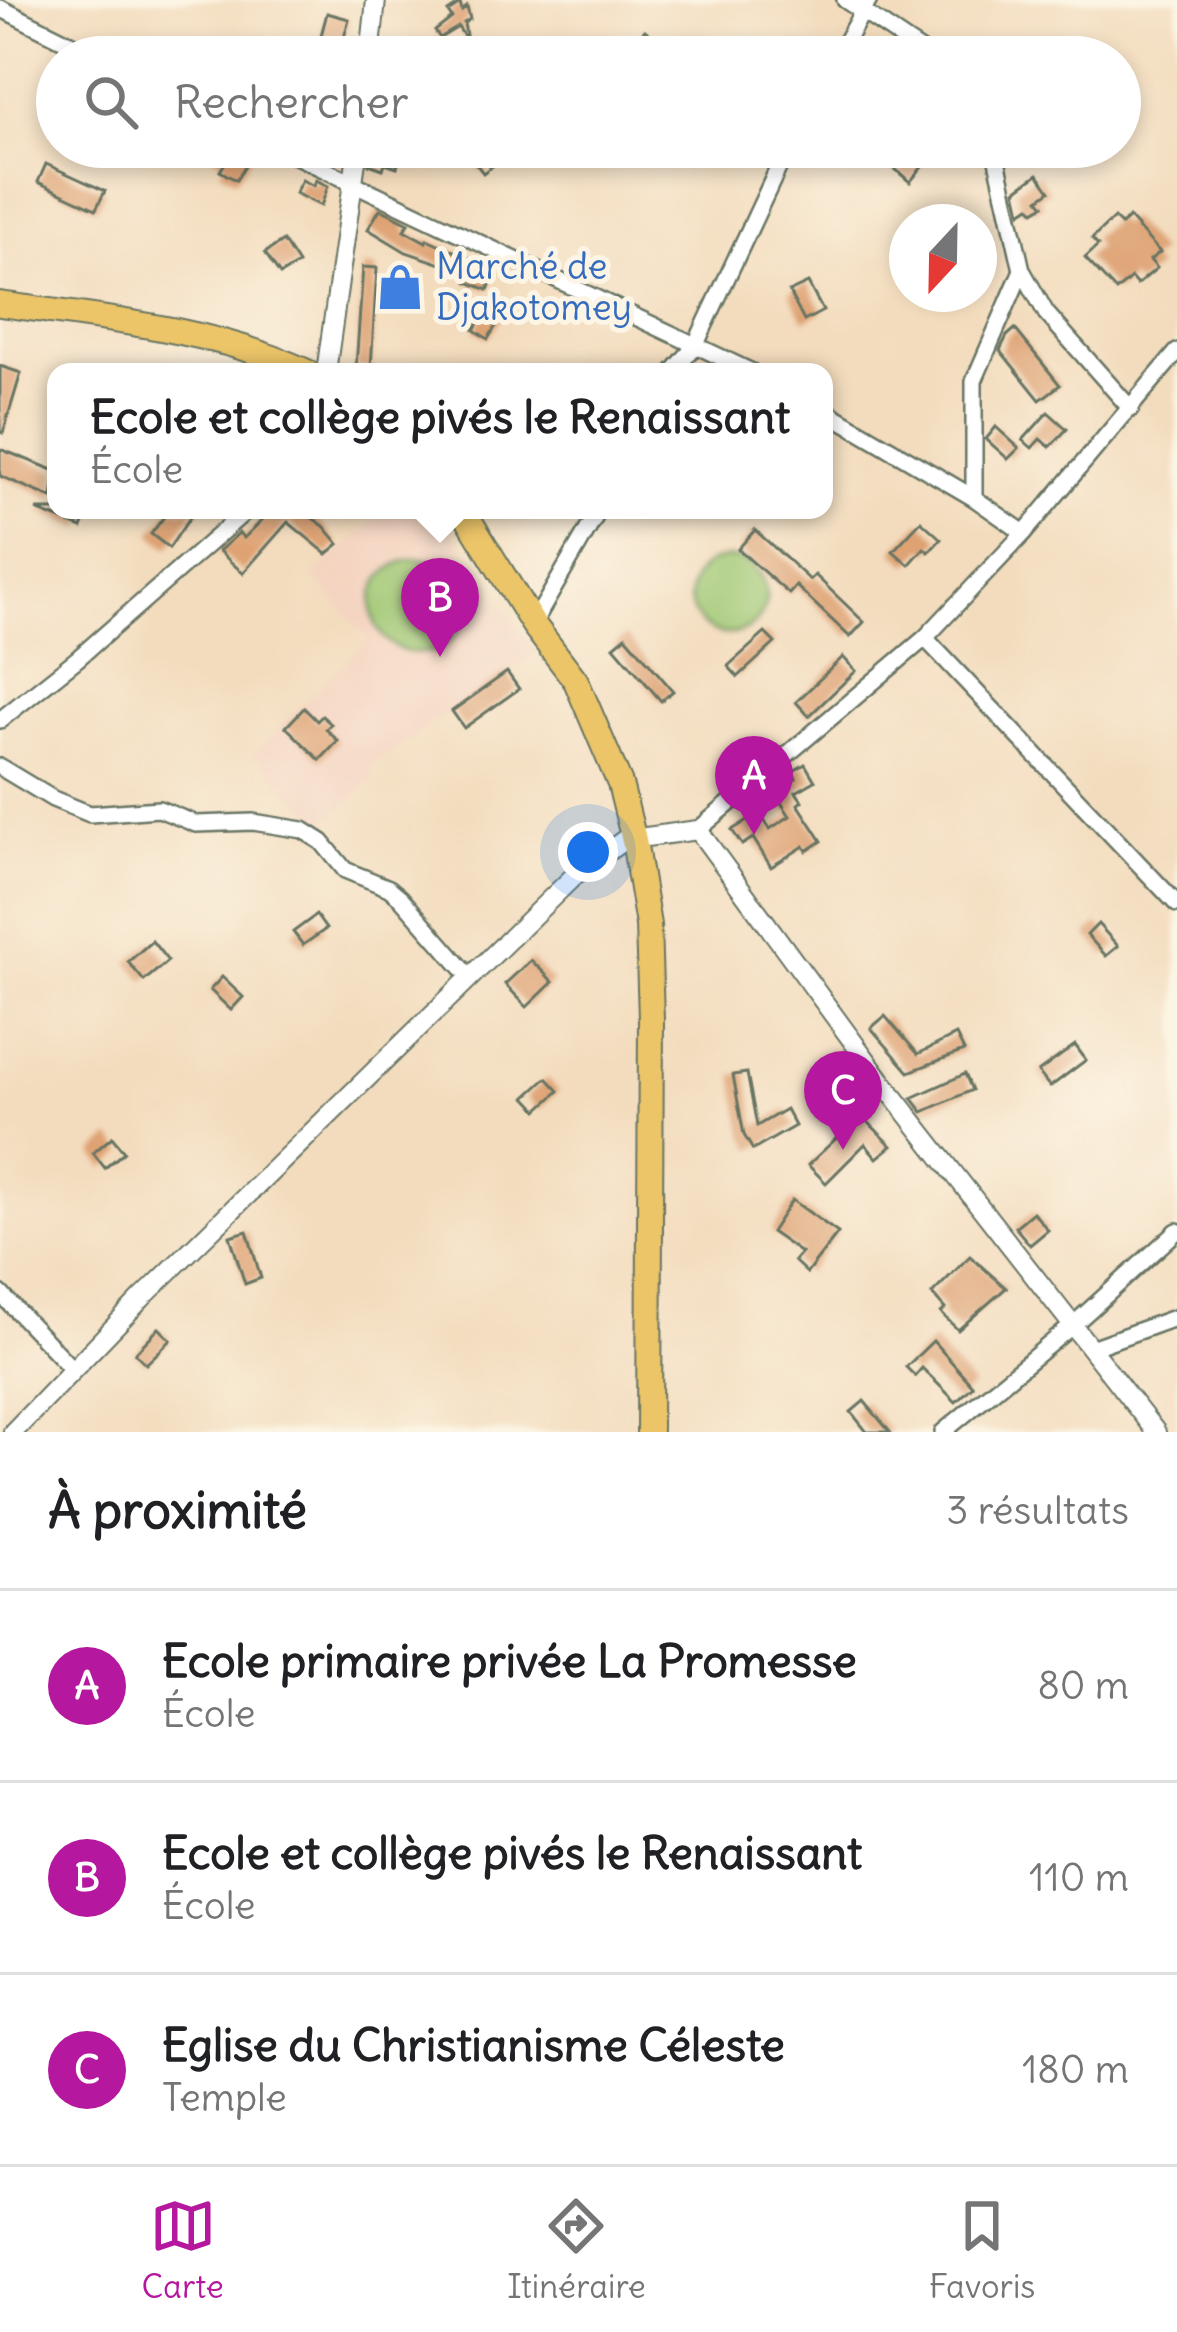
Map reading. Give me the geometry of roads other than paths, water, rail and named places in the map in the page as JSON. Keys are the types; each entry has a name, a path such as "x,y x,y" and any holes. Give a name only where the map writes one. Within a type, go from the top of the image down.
{"main road":[{"path":"0,304 193,336 284,363"},
{"path":"469,519 533,624 576,681 620,784 634,840 648,925 651,1019 649,1432"}],"street":[{"path":"372,36 376,0"},
{"path":"845,0 865,6 903,36"},
{"path":"849,36 865,6"},
{"path":"0,8 56,36"},
{"path":"319,168 732,363"},
{"path":"327,363 355,168"},
{"path":"681,363 695,346 778,168"},
{"path":"999,168 1022,270 1046,313 1131,409"},
{"path":"974,498 974,380 1022,270"},
{"path":"22,1429 72,1369 575,875 607,849 698,830 925,638 1024,533 1177,352"},
{"path":"833,415 1024,533"},
{"path":"0,720 237,519"},
{"path":"533,624 594,519"},
{"path":"925,638 1177,904"},
{"path":"0,767 52,799 90,814 160,809 196,824 254,822 303,830 322,842 345,870 395,892 469,976"},
{"path":"698,830 884,1084 1156,1432"},
{"path":"943,1432 1177,1231"},
{"path":"0,1293 72,1369"},
{"path":"1091,1348 1177,1317"}],"place":[{"name":"Marché de Djakotomey","path":"400,287"},
{"name":"Ecole et collège pivés le Renaissant","path":"440,657"},
{"name":"Ecole primaire privée La Promesse","path":"754,835"},
{"name":"Eglise du Christianisme Céleste","path":"843,1150"}]}
